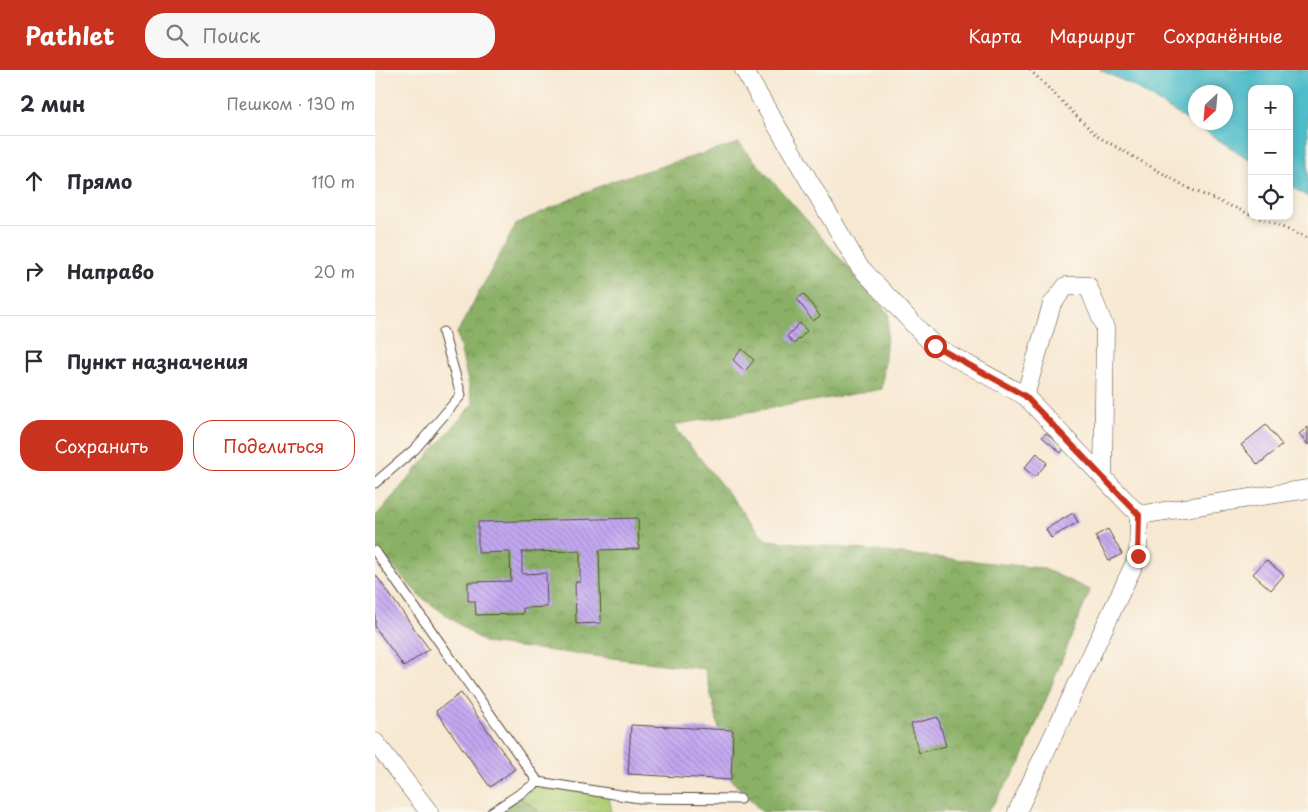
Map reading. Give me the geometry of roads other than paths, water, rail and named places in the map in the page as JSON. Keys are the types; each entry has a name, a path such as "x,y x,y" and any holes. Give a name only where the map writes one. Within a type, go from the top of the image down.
{"street":[{"path":"744,70 859,266 935,346 1025,396 1139,515 1138,556 1017,812"},
{"path":"1025,396 1052,304 1066,286 1088,286 1105,328 1103,477"},
{"path":"1139,515 1308,489"},
{"path":"375,742 429,812"}],"lane":[{"path":"375,483 415,449 461,395 443,332"},
{"path":"375,552 538,782"},
{"path":"492,812 538,782 639,798 740,799"}],"water":[{"path":"1100,70 1308,70 1308,197 1293,188 1293,85 1248,85 1248,158 1203,130 1233,130 1233,85 1188,85 1188,121 1130,84"}]}
